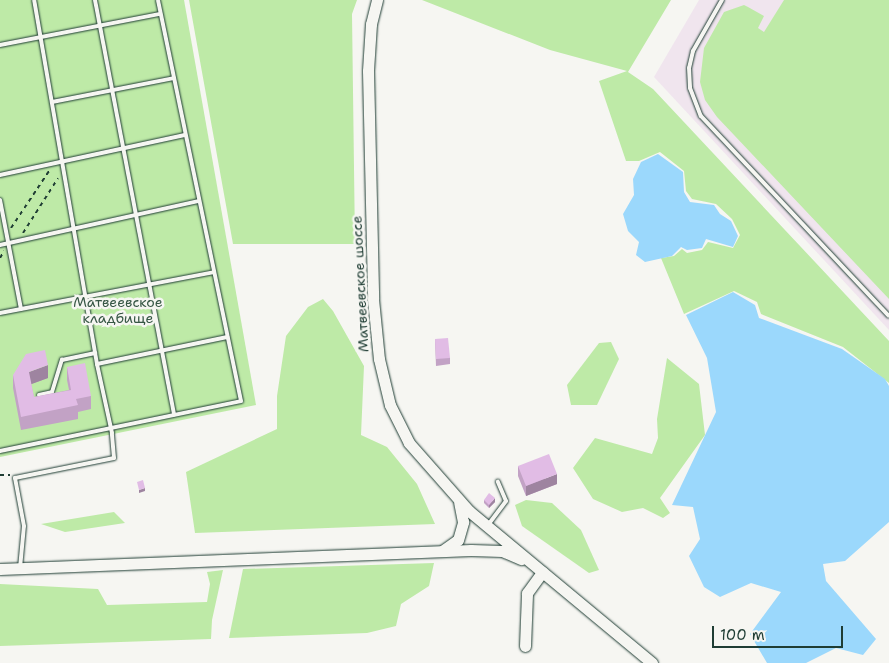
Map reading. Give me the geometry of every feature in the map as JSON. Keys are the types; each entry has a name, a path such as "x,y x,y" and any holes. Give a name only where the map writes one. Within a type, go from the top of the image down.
{"main road":[{"name":"Матвеевское шоссе","path":"377,0 371,24 368,71 374,299 379,359 390,405 409,443 459,502 652,663"},
{"path":"442,551 458,540 463,522 459,502"},
{"path":"0,568 442,551 502,551 532,564"},
{"path":"526,646 527,593 542,572"}],"lane":[{"path":"20,568 24,526 15,478 114,458 34,0"},
{"path":"95,0 174,415"},
{"path":"0,451 241,401 158,0"},
{"path":"722,0 693,51 688,68 690,88 701,116 889,316"},
{"path":"0,45 160,14"},
{"path":"52,102 174,78"},
{"path":"0,175 186,135"},
{"path":"0,200 21,309"},
{"path":"0,245 199,201"},
{"path":"0,313 214,272"},
{"path":"97,364 227,337"},
{"path":"38,395 52,392 62,360 95,353"},
{"path":"487,526 506,500 498,482"}],"path":[{"path":"8,234 53,164"},
{"path":"17,242 63,171"},
{"path":"0,475 6,474 15,478"}],"shaded area":[{"path":"699,0 889,0 889,330 654,77"}],"green space":[{"name":"Матвеевское кладбище","path":"0,0 184,0 256,405 0,457"},
{"path":"189,0 357,0 352,14 355,244 233,244"},
{"path":"422,0 671,0 628,72 653,89 889,341 889,383 843,347 761,314 757,302 734,291 684,314 661,258 674,256 682,249 687,253 702,250 708,242 733,248 740,235 732,219 716,204 692,199 686,191 684,171 660,152 639,161 626,161 599,81 627,71 550,50"},
{"path":"784,0 889,0 889,299 717,117 705,100 700,82 704,48 724,12 744,5 764,16 758,28 764,32"},
{"path":"323,299 333,311 364,366 361,435 387,447 417,484 435,524 195,533 186,472 277,429 277,396 286,336 308,307"},
{"path":"611,342 619,359 597,405 571,405 567,385 599,343"},
{"path":"667,358 699,384 705,435 660,498 670,513 663,518 643,508 622,512 593,499 573,468 595,438 652,454 658,438 657,419"},
{"path":"526,500 552,503 581,530 599,570 589,573 522,526 515,505"},
{"path":"114,512 125,523 65,532 41,524"},
{"path":"434,563 429,586 401,604 396,626 367,633 229,638 243,569"},
{"path":"223,570 212,620 211,639 0,646 0,584 98,589 107,605 207,602 210,584 207,572"}],"water":[{"path":"658,154 683,172 684,192 690,202 714,205 720,214 731,221 738,236 733,247 706,239 702,248 687,250 681,247 672,256 645,262 636,255 639,242 628,231 623,214 634,195 633,179 641,162"},
{"path":"733,292 755,305 759,318 842,349 885,379 889,386 889,522 845,561 823,564 826,581 876,639 863,655 836,648 806,663 767,663 750,634 781,592 751,583 720,597 704,587 689,556 700,539 693,507 672,505 716,412 707,358 686,315"}],"building":[{"path":"448,338 450,358 436,359 435,339"},
{"path":"45,350 48,365 29,372 34,397 71,390 67,367 85,363 91,396 76,399 78,405 21,417 13,375 26,354"},
{"path":"549,454 557,474 526,486 518,466"},
{"path":"143,480 145,488 139,490 137,482"},
{"path":"489,493 495,498 489,505 484,500"}]}
